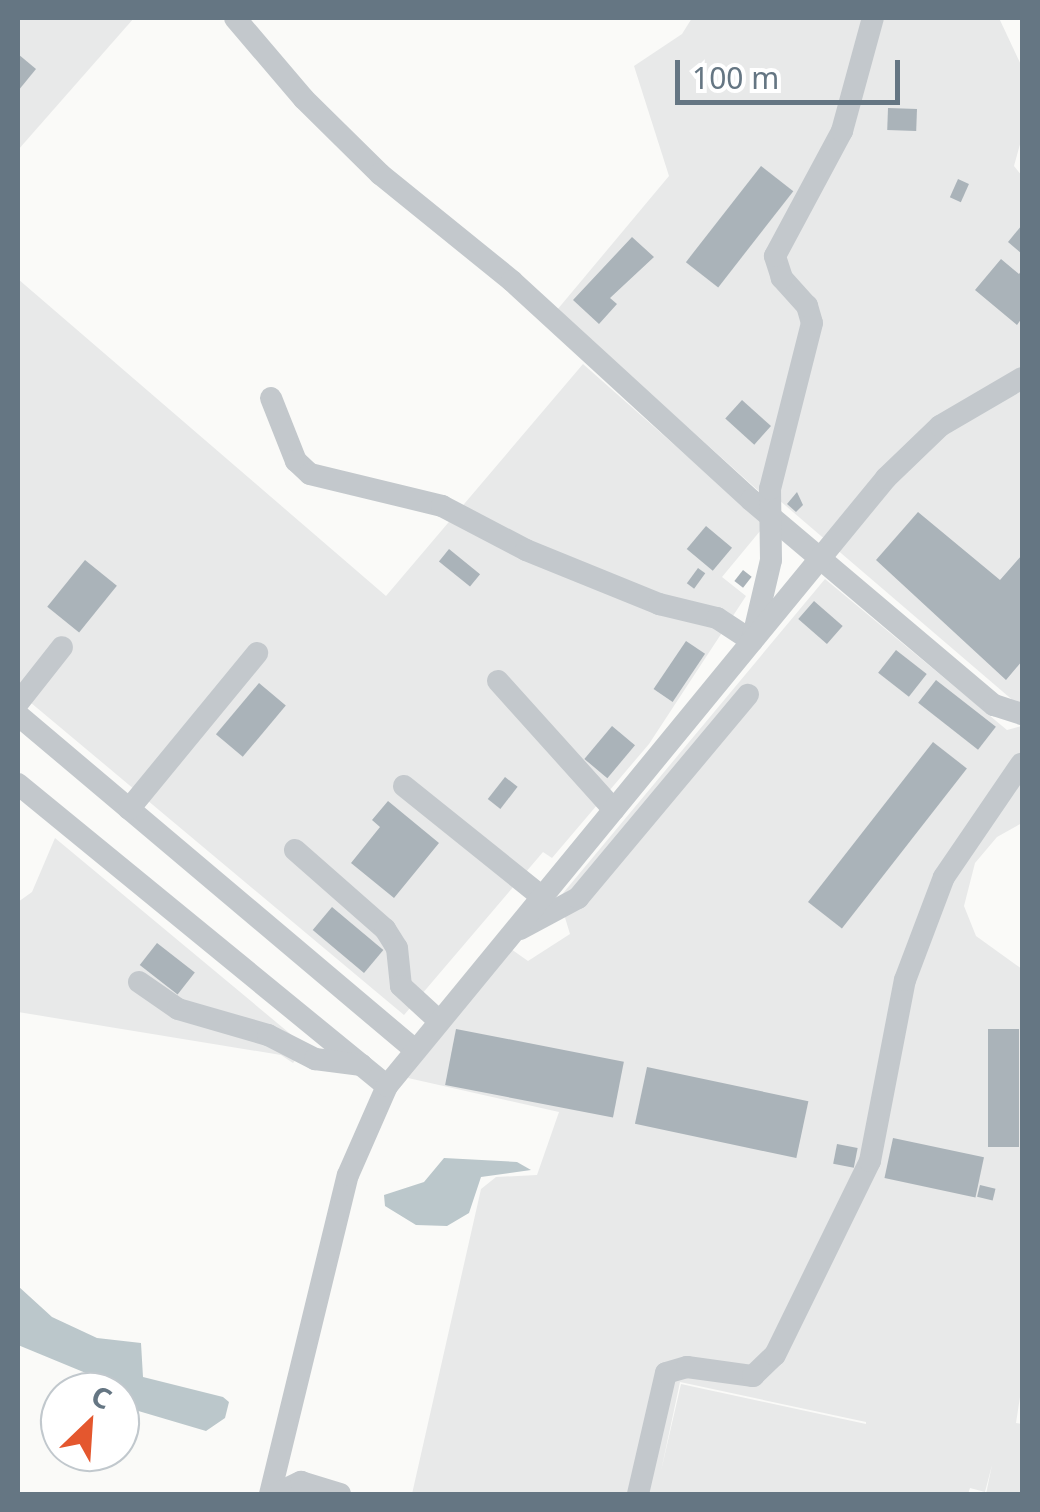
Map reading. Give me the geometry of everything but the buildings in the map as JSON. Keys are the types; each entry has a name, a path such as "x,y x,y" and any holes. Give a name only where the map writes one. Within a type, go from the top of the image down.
{"street":[{"path":"235,18 344,142 512,281 772,517 994,704 1022,714"},
{"path":"752,640 768,582 770,490 812,323 807,306 782,278 775,256 842,131 873,18"},
{"path":"273,1494 348,1176 387,1086 916,446 1022,378"},
{"path":"270,398 296,461 310,474 442,506 526,550 659,604 718,618 752,640"},
{"path":"18,702 62,647"},
{"path":"129,808 257,653"},
{"path":"498,681 614,810"},
{"path":"512,932 578,898 748,695"},
{"path":"18,715 414,1050"},
{"path":"638,1494 666,1373 687,1366 753,1376 775,1355 865,1175 905,980 944,877 1021,764"},
{"path":"18,784 387,1086"},
{"path":"404,786 542,896"},
{"path":"294,850 385,929 397,948 402,986 439,1021"},
{"path":"139,982 178,1009 268,1034 316,1059 362,1065"},
{"path":"273,1494 301,1482 340,1494"}],"shaded area":[{"path":"18,18 134,18 18,150"},
{"path":"692,18 999,18 1022,67 1022,137 1014,166 1022,176 1022,726 1016,703 779,500 762,494 557,310 669,176 634,66 682,34"},
{"path":"18,279 386,596 583,364 765,525 722,577 746,596 649,744 552,858 543,852 404,1015 18,692"},
{"path":"825,579 1007,730 1022,726 1022,823 997,837 975,863 964,906 976,936 1022,969 1022,1384 1016,1423 1022,1424 1022,1494 986,1494 992,1465 985,1492 970,1488 968,1494 412,1494 481,1189 496,1177 537,1175 559,1112 408,1078 511,949 528,961 570,934 559,898","holes":["680,1382 866,1422 681,1384 661,1471"]},
{"path":"55,838 306,1047 293,1063 281,1055 18,1012 18,902 32,892"},
{"path":"444,1158 517,1162 531,1170 481,1177 469,1213 447,1226 416,1225 385,1206 384,1195 424,1182"},
{"path":"18,1286 52,1317 97,1338 141,1343 143,1377 223,1397 229,1402 225,1418 206,1431 140,1411 140,1372 83,1372 18,1345"}]}
